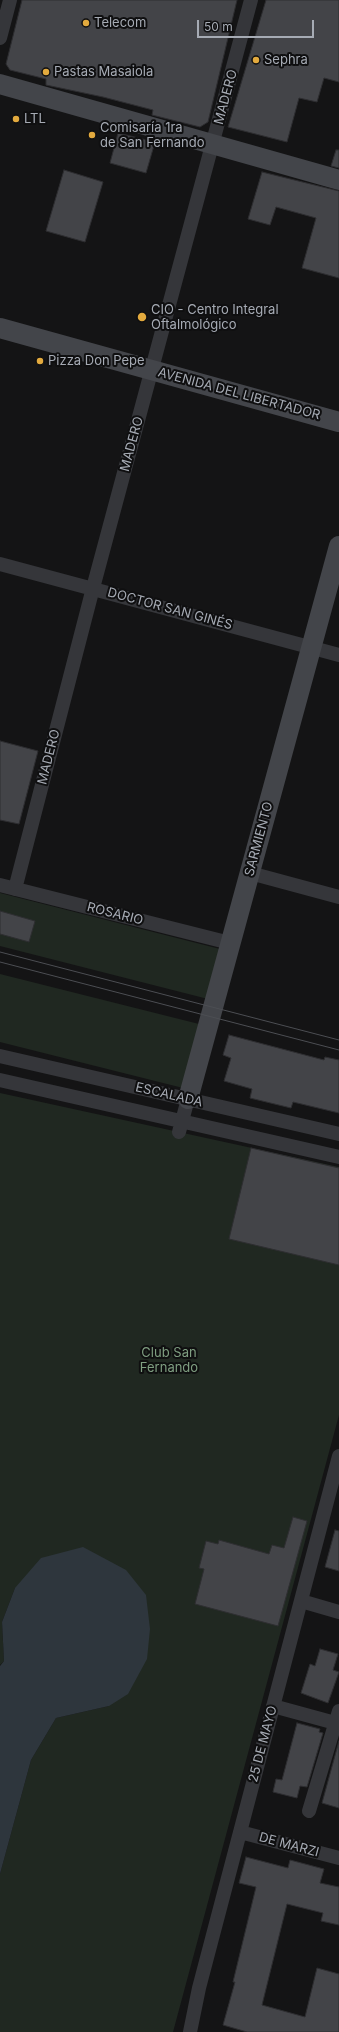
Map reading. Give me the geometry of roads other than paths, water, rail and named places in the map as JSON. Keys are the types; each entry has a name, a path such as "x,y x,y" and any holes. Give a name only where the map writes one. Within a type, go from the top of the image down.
{"main road":[{"path":"0,84 339,180"},
{"name":"AVENIDA DEL LIBERTADOR","path":"0,328 339,422"},
{"name":"SARMIENTO","path":"188,1099 339,546"}],"street":[{"path":"0,38 10,0"},
{"name":"MADERO","path":"16,889 93,588 251,0"},
{"name":"DOCTOR SAN GINÉS","path":"0,564 339,655"},
{"path":"250,873 339,897"},
{"name":"ROSARIO","path":"0,885 230,943"},
{"name":"ESCALADA","path":"0,1056 339,1134"},
{"name":"ESCALADA","path":"0,1080 181,1127 339,1157"},
{"name":"SARMIENTO","path":"181,1127 188,1099"},
{"name":"25 DE MAYO","path":"190,2032 199,1988 339,1456"},
{"path":"301,1601 339,1612"},
{"path":"273,1706 338,1719 309,1811"},
{"name":"DE MARZI","path":"240,1832 339,1858"}],"tram line":[{"path":"0,952 339,1040"},
{"path":"0,962 339,1050"}],"place":[{"name":"Telecom","path":"86,23"},
{"name":"Sephra","path":"256,60"},
{"name":"Pastas Masaiola","path":"46,72"},
{"name":"LTL","path":"16,119"},
{"name":"Comisaría 1ra de San Fernando","path":"92,135"},
{"name":"CIO - Centro Integral Oftalmológico","path":"142,317"},
{"name":"Pizza Don Pepe","path":"40,361"}],"park label":[{"name":"Club San Fernando","path":"169,1360"}]}
